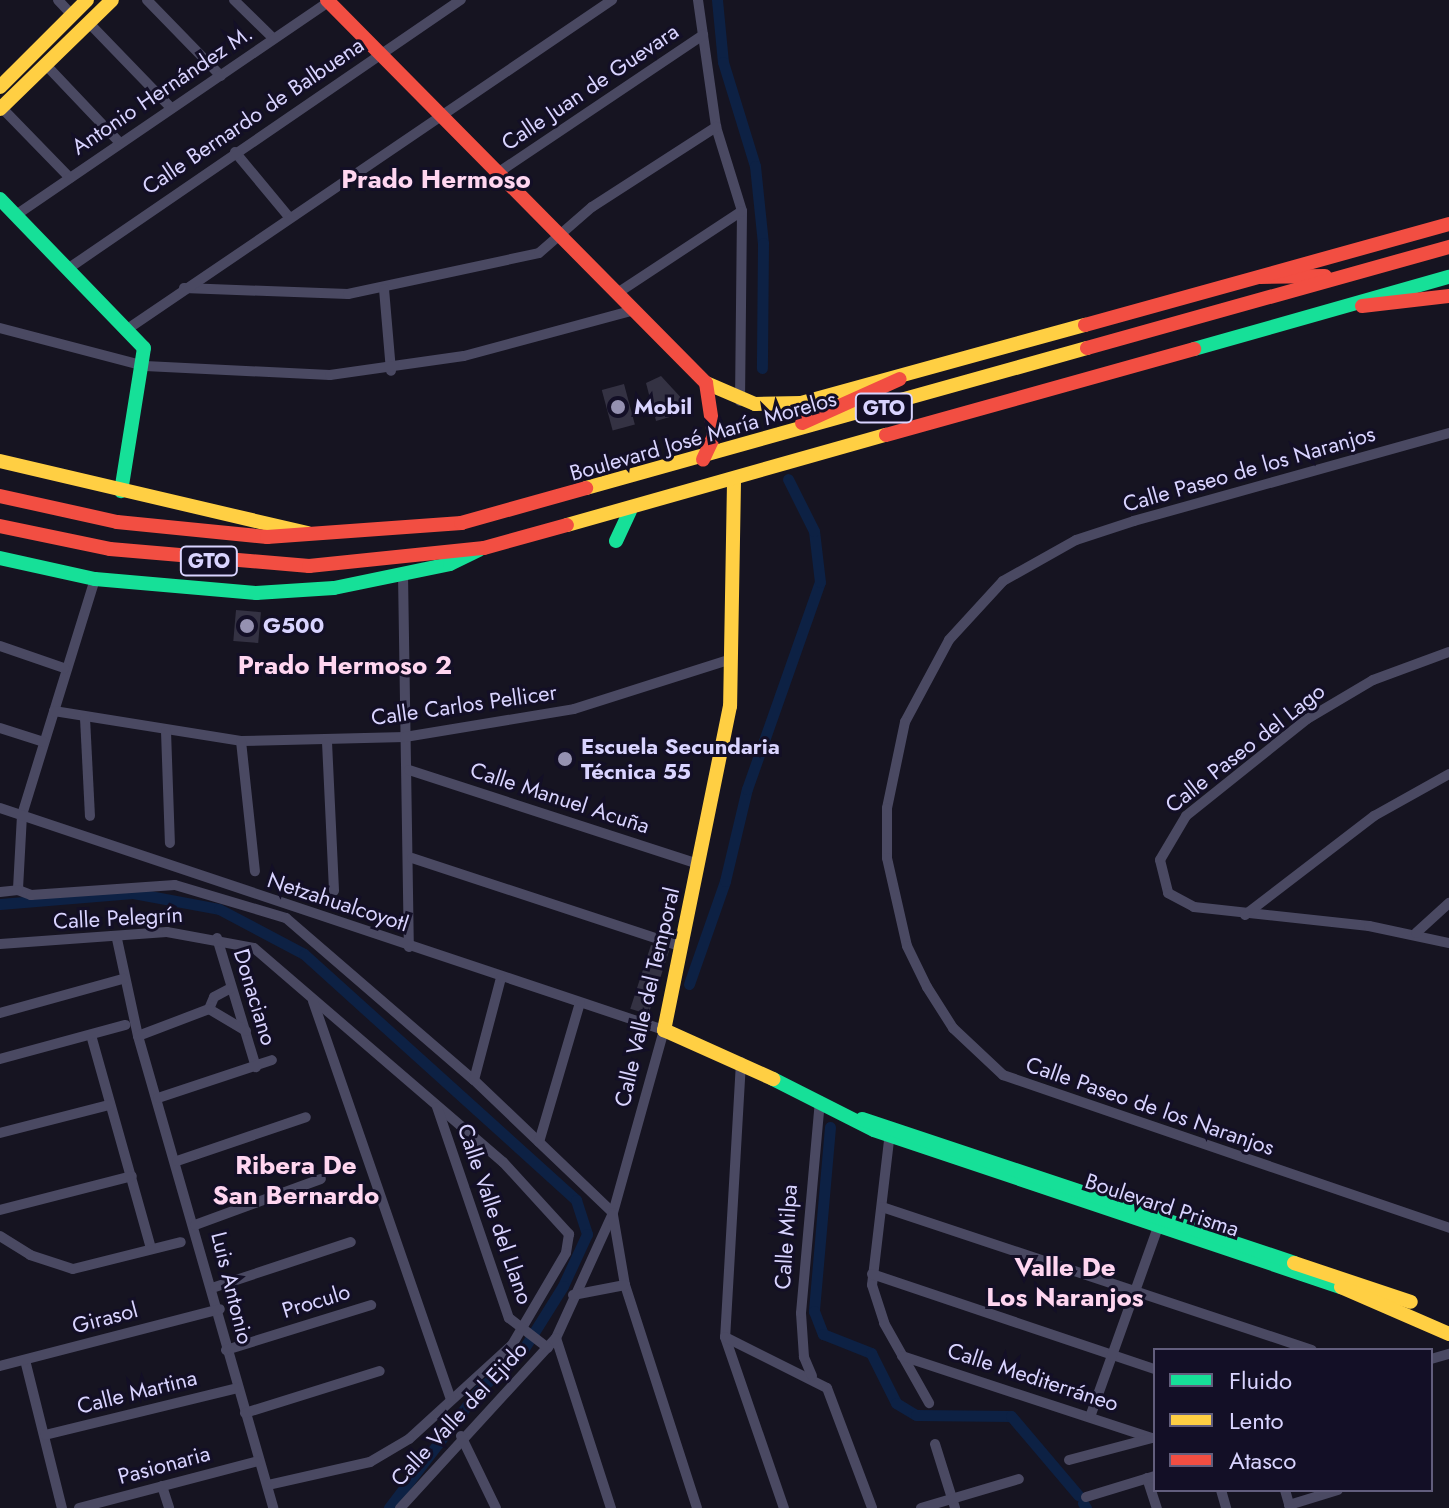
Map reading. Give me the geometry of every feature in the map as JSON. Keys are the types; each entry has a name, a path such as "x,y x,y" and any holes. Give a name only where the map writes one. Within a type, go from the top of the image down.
{"street":[{"path":"58,0 72,15"},
{"path":"0,87 87,0"},
{"path":"70,178 1,108 112,0"},
{"path":"147,0 221,76"},
{"path":"234,0 273,38"},
{"name":"Calle Bernardo de Balbuena","path":"69,268 461,0"},
{"path":"129,328 612,0"},
{"path":"698,0 716,127 742,211 740,401"},
{"name":"Antonio Hernández M.","path":"16,215 329,1"},
{"name":"Boulevard José María Morelos","path":"329,1 706,383 740,401 801,403 900,379 1449,224"},
{"path":"88,22 171,108"},
{"name":"Calle Juan de Guevara","path":"499,172 703,35"},
{"path":"46,65 119,142"},
{"path":"184,288 305,295 384,289 539,253 592,207 716,127"},
{"path":"235,152 289,217"},
{"path":"0,199 129,328 144,348 145,366 121,491"},
{"path":"619,292 742,211"},
{"name":"Boulevard José María Morelos","path":"0,496 117,522 235,535 312,534 474,520 746,448 1449,247"},
{"path":"1260,277 1347,276"},
{"name":"GTO","path":"0,526 110,549 309,566 484,548 734,482 1354,307 1449,277"},
{"path":"384,289 391,371"},
{"path":"1354,307 1449,296"},
{"path":"0,328 145,366 287,375 391,371 635,310"},
{"path":"746,448 900,379"},
{"path":"703,460 714,436 706,383"},
{"name":"Calle Paseo de los Naranjos","path":"1449,433 1076,540 1003,581 974,608 924,681 894,761 887,833 893,900 907,946 953,1028 1003,1075 1449,1228"},
{"path":"0,461 121,491 232,511 312,534"},
{"name":"Calle Valle del Temporal","path":"697,1508 625,1285 613,1213 664,1030 723,753 732,659 734,482"},
{"path":"616,541 630,511"},
{"path":"0,558 95,579 256,593 403,574 484,548"},
{"path":"403,574 405,737 412,858 409,947"},
{"path":"18,890 16,861 22,815 64,668 95,579"},
{"path":"0,646 64,668"},
{"name":"Calle Paseo del Lago","path":"1449,652 1340,698 1174,829 1160,860 1168,893 1194,907 1416,933 1449,943"},
{"name":"Calle Carlos Pellicer","path":"54,711 241,741 327,742 405,737 574,709 732,659"},
{"path":"85,718 90,816"},
{"path":"0,728 44,742"},
{"path":"166,731 170,843"},
{"path":"241,741 255,871"},
{"path":"327,742 334,891"},
{"name":"Calle Manuel Acuña","path":"409,770 699,864"},
{"path":"1245,915 1374,816 1449,774"},
{"name":"Netzahualcoyotl","path":"0,808 664,1030"},
{"path":"412,858 682,947"},
{"path":"0,892 18,890 31,895 175,885 269,910 318,943 474,1080 613,1213"},
{"path":"1416,933 1449,903"},
{"name":"Calle Pelegrín","path":"0,944 117,939 167,932 217,938 271,958 312,999 503,1162 569,1234 566,1253 521,1332"},
{"name":"Donaciano","path":"217,938 256,1067"},
{"name":"Luis Antonio","path":"117,939 123,979 138,1036 215,1287 226,1350 273,1508"},
{"path":"474,1080 501,978"},
{"path":"0,1013 123,979"},
{"path":"138,1036 209,1009 214,997 231,988"},
{"path":"312,999 451,1400"},
{"path":"539,1142 580,1003"},
{"path":"209,1009 246,1031"},
{"path":"0,1059 125,1025"},
{"name":"Boulevard Prisma","path":"664,1030 862,1119 1384,1301 1449,1334"},
{"path":"91,1035 151,1249"},
{"path":"158,1098 272,1060"},
{"path":"741,1062 725,1337 784,1508"},
{"name":"Calle Milpa","path":"812,1376 804,1357 801,1313 820,1101"},
{"path":"0,1133 109,1105"},
{"name":"Calle Valle del Llano","path":"437,1105 500,1297 521,1332"},
{"path":"177,1161 306,1117"},
{"path":"891,1130 872,1274 877,1307 929,1403"},
{"path":"0,1210 132,1176"},
{"path":"195,1225 321,1179"},
{"path":"882,1207 1306,1348"},
{"name":"Calle Valle del Ejido","path":"400,1508 461,1436 556,1338 613,1213"},
{"path":"1090,1417 1160,1222"},
{"name":"Boulevard Prisma","path":"1160,1222 1389,1293 1449,1323"},
{"path":"0,1236 73,1269 181,1242"},
{"path":"215,1287 351,1242"},
{"path":"872,1274 1153,1368"},
{"path":"573,1295 625,1285"},
{"name":"Proculo","path":"226,1350 371,1305"},
{"name":"Girasol","path":"0,1366 220,1309"},
{"path":"268,1485 382,1458 451,1400 521,1332"},
{"name":"Calle Valle del Ejido","path":"521,1332 548,1348"},
{"path":"725,1337 812,1376 836,1400 872,1508"},
{"path":"556,1338 611,1508"},
{"name":"Calle Mediterráneo","path":"902,1356 1153,1437"},
{"path":"25,1360 62,1508"},
{"path":"245,1413 380,1371"},
{"name":"Calle Martina","path":"45,1435 238,1388"},
{"path":"461,1436 496,1508"},
{"path":"1069,1460 1153,1437"},
{"path":"935,1444 954,1503"},
{"name":"Pasionaria","path":"79,1508 258,1461"},
{"path":"1086,1497 1151,1477"},
{"path":"921,1508 954,1503 1019,1479"},
{"path":"162,1486 169,1508"},
{"path":"1290,1506 1332,1492"}],"building":[{"path":"661,376 685,402 680,414 656,421 646,383"},
{"name":"Mobil","path":"624,384 635,425 613,431 602,390"},
{"name":"G500","path":"236,610 261,612 258,643 233,641"},
{"path":"651,945 669,951 648,1015 630,1009"}],"waterway":[{"path":"717,0 723,62 755,166 763,243 762,368"},
{"path":"689,984 725,881 747,789 820,582 814,531 788,479"},
{"path":"0,904 133,893 219,909 304,954 576,1200 587,1234 563,1286 523,1350 478,1391 389,1508"},
{"path":"830,1127 814,1311 823,1334 871,1353 896,1403 916,1415 1011,1416 1078,1495"},
{"path":"1083,1503 1086,1508"}],"traffic: fast":[{"path":"0,199 144,348 121,491"},
{"path":"1194,349 1449,277"},
{"path":"616,541 630,511"},
{"path":"0,558 95,579 256,593 334,588 450,564 479,550"},
{"path":"773,1079 874,1130 1341,1287"},
{"path":"862,1119 1294,1263"}],"traffic: slow":[{"path":"0,87 87,0"},
{"path":"0,109 112,0"},
{"path":"706,383 755,404 801,403 1085,325"},
{"path":"586,488 1087,348"},
{"path":"567,525 886,435"},
{"path":"0,461 308,533"},
{"path":"734,482 730,706 664,1030 773,1079"},
{"path":"1294,1263 1411,1302"},
{"path":"1341,1287 1449,1334"}],"traffic: jam":[{"path":"327,0 706,383 714,436 703,460"},
{"path":"1085,325 1449,224"},
{"path":"1087,348 1449,247"},
{"path":"1260,277 1325,276"},
{"path":"1362,306 1449,296"},
{"path":"886,435 1194,349"},
{"path":"802,423 900,379"},
{"path":"0,496 117,522 267,537 461,523 586,488"},
{"path":"0,526 110,549 309,566 484,548 567,525"}],"place":[{"name":"Mobil","path":"618,407"},
{"name":"G500","path":"247,626"},
{"name":"Escuela Secundaria Técnica 55","path":"565,759"}],"district":[{"name":"Prado Hermoso","path":"436,180"},
{"name":"Prado Hermoso 2","path":"345,666"},
{"name":"Ribera De San Bernardo","path":"296,1181"},
{"name":"Valle De Los Naranjos","path":"1065,1283"}]}
